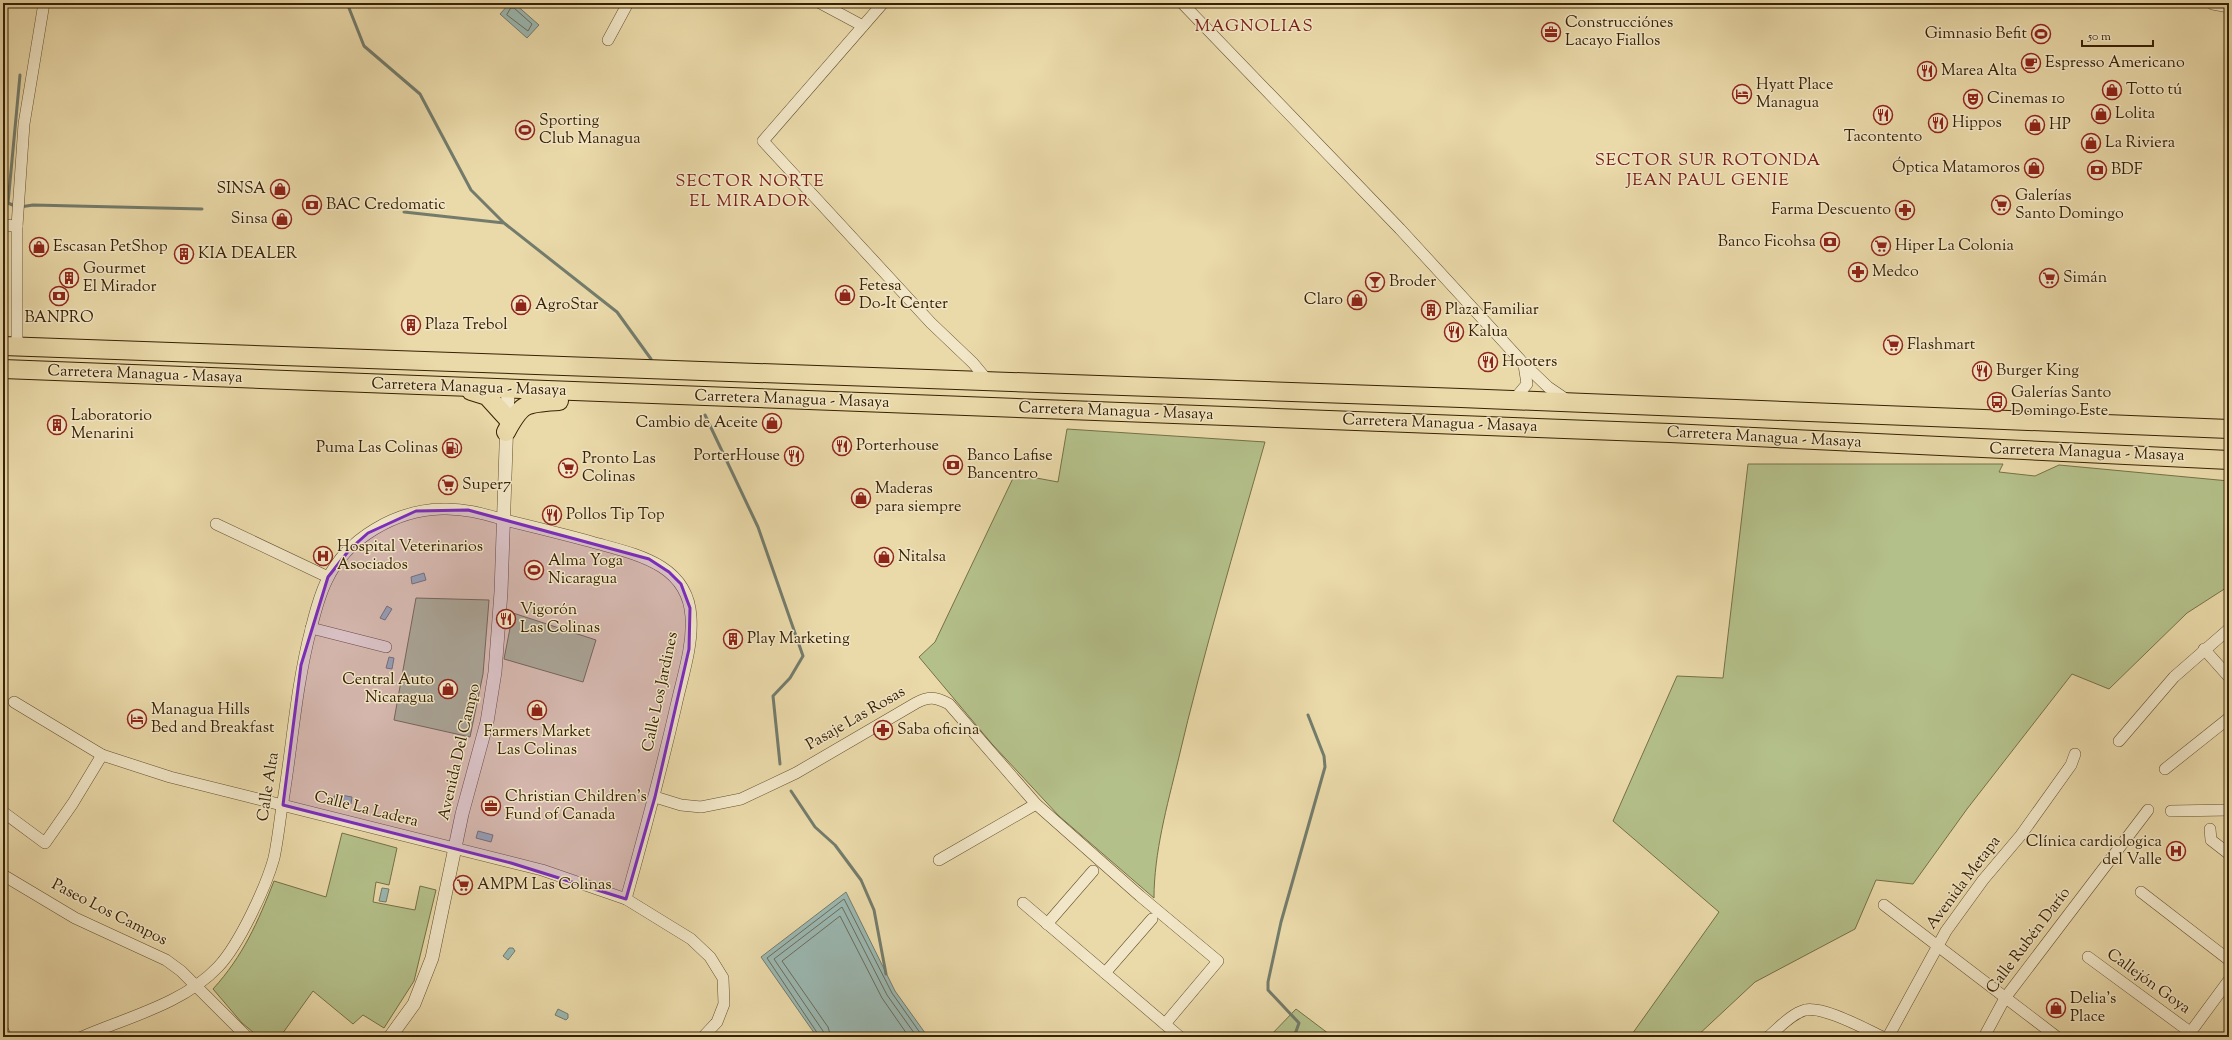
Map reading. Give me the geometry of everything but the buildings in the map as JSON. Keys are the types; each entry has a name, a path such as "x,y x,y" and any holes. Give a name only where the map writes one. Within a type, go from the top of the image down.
{"highway":[{"name":"Carretera Managua - Masaya","path":"8,349 407,360 2229,429"},
{"path":"8,349 25,354 65,358 107,372"},
{"path":"407,360 434,368 496,373 502,377 508,389 516,377 526,373 599,376 620,368"},
{"name":"Carretera Managua - Masaya","path":"3,369 107,372 463,388 1670,433 2229,460"},
{"path":"463,388 487,396 506,425 517,412 531,403 564,401 591,392"}],"street":[{"path":"8,349 24,124 44,3"},
{"path":"608,40 628,3"},
{"path":"820,3 863,26"},
{"path":"883,3 763,141 921,312 973,363 988,381"},
{"path":"1182,3 1400,230 1524,364 1548,387 1564,398 1577,404"},
{"path":"2214,3 2229,6"},
{"path":"3,225 17,226"},
{"path":"1513,401 1527,384 1527,372 1524,364"},
{"name":"Avenida Del Campo","path":"390,1037 414,1004 432,958 454,849 487,722 495,672 501,592 508,389"},
{"name":"Calle Alta","path":"82,1037 178,998 196,986 220,966 232,947 255,904 273,859 289,773 301,665 318,604 328,578 350,549 368,533 393,519 416,511 443,508 468,510 504,520"},
{"name":"Calle Los Jardines","path":"504,520 579,538 649,559 670,572 681,584 690,608 692,622 689,649 654,797 626,899"},
{"path":"216,524 328,578"},
{"path":"311,628 386,648"},
{"path":"2119,741 2174,677 2204,649 2229,629"},
{"path":"2204,649 2229,677"},
{"name":"Pasaje Las Rosas","path":"654,797 681,804 701,807 741,799 796,773 924,698 937,697 949,704 1036,804 1134,891 1218,961 1165,1024"},
{"name":"Calle La Ladera","path":"14,702 102,755 170,777 542,870 626,899 691,939 710,957 723,978 724,1004 717,1022 703,1037"},
{"path":"2166,769 2229,718"},
{"name":"Avenida Metapa","path":"1888,1037 1946,931 1983,880 2021,835 2066,772 2075,754"},
{"path":"3,812 45,843 73,803 102,755"},
{"path":"939,860 1036,804"},
{"name":"Calle Rubén Darío","path":"1984,1037 2005,998 2148,810"},
{"path":"2171,812 2229,810"},
{"path":"2210,829 2211,840 2229,854"},
{"path":"1047,924 1093,871"},
{"name":"Paseo Los Campos","path":"3,875 76,918 166,960 196,986 247,1037"},
{"path":"2141,892 2229,960"},
{"path":"1023,903 1180,1037"},
{"path":"1884,905 2057,1037"},
{"path":"1105,973 1152,919"},
{"name":"Callejón Goya","path":"2088,957 2188,1035"},
{"path":"2188,1035 2229,980"},
{"path":"1768,1037 1793,1016 1806,1010 1820,1010 1883,1037"},
{"path":"3,1031 6,1037"}],"highlighted area":[{"path":"468,510 649,559 669,572 681,584 690,608 689,649 655,797 626,899 511,863 283,805 301,665 328,577 350,549 368,533 416,511"}],"green space":[{"path":"1067,429 1265,442 1188,721 1162,830 1156,864 1154,898 1059,816 992,744 919,657 935,642 1015,474 1058,482"},
{"path":"1748,464 2003,464 1999,472 2035,476 2059,465 2229,481 2229,586 2187,613 2109,689 2072,674 1967,809 1913,884 1876,880 1855,929 1755,982 1696,1037 1630,1037 1719,912 1613,821 1677,676 1723,678"},
{"path":"416,598 489,600 483,674 470,737 394,720"},
{"path":"513,613 596,640 583,682 504,659"},
{"path":"342,833 397,848 389,885 376,882 373,902 415,910 420,886 436,890 414,981 384,1028 363,1015 353,1024 313,991 280,1037 259,1037 242,1023 213,989 224,977 249,938 274,881 326,897"},
{"path":"1296,1009 1333,1037 1269,1037"}],"water":[{"path":"510,3 514,3 539,25 527,38 500,14"},
{"path":"424,573 426,580 412,584 411,577"},
{"path":"387,606 392,609 385,620 380,618"},
{"path":"389,657 394,658 392,669 386,668"},
{"path":"335,794 352,797 351,804 333,801"},
{"path":"478,831 493,835 491,842 476,838"},
{"path":"382,888 389,889 386,902 379,901"},
{"path":"846,892 895,991 928,1037 817,1037 761,957"},
{"path":"509,948 513,948 515,951 508,960 503,956"},
{"path":"558,1009 568,1014 568,1018 566,1020 555,1015"}],"waterway":[{"path":"347,3 364,46 420,94 471,190 503,222"},
{"path":"15,206 8,203 20,75"},
{"path":"20,207 33,205 202,209"},
{"path":"404,212 504,223 617,312 651,359"},
{"path":"705,415 758,527 803,656 790,678 773,696 780,764"},
{"path":"1294,1037 1299,1023 1268,990 1268,982 1281,922 1325,767 1324,756 1308,715"},
{"path":"791,791 815,827 835,845 861,880 874,910 886,974"}],"place":[{"name":"Construcciónes Lacayo Fiallos","path":"1551,32"},
{"name":"Gimnasio Befit","path":"2041,34"},
{"name":"Espresso Americano","path":"2031,63"},
{"name":"Marea Alta","path":"1927,71"},
{"name":"Totto tú","path":"2112,90"},
{"name":"Hyatt Place Managua","path":"1742,94"},
{"name":"Cinemas 10","path":"1973,99"},
{"name":"Lolita","path":"2101,114"},
{"name":"Tacontento","path":"1883,115"},
{"name":"Hippos","path":"1938,123"},
{"name":"HP","path":"2035,125"},
{"name":"Sporting Club Managua","path":"525,130"},
{"name":"La Riviera","path":"2091,143"},
{"name":"Óptica Matamoros","path":"2034,168"},
{"name":"BDF","path":"2097,170"},
{"name":"SINSA","path":"280,189"},
{"name":"BAC Credomatic","path":"312,205"},
{"name":"Galerías Santo Domingo","path":"2001,205"},
{"name":"Farma Descuento","path":"1905,210"},
{"name":"Sinsa","path":"282,219"},
{"name":"Banco Ficohsa","path":"1830,242"},
{"name":"Hiper La Colonia","path":"1881,246"},
{"name":"Escasan PetShop","path":"39,247"},
{"name":"KIA DEALER","path":"184,254"},
{"name":"Medco","path":"1858,272"},
{"name":"Gourmet El Mirador","path":"69,278"},
{"name":"Simán","path":"2049,278"},
{"name":"Broder","path":"1375,282"},
{"name":"Fetesa Do-It Center","path":"845,295"},
{"name":"BANPRO","path":"59,296"},
{"name":"Claro","path":"1357,300"},
{"name":"AgroStar","path":"521,305"},
{"name":"Plaza Familiar","path":"1431,310"},
{"name":"Plaza Trebol","path":"411,325"},
{"name":"Kalua","path":"1454,332"},
{"name":"Flashmart","path":"1893,345"},
{"name":"Hooters","path":"1488,362"},
{"name":"Burger King","path":"1982,371"},
{"name":"Galerías Santo Domingo Este","path":"1997,402"},
{"name":"Cambio de Aceite","path":"772,423"},
{"name":"Laboratorio Menarini","path":"57,425"},
{"name":"Porterhouse","path":"842,446"},
{"name":"Puma Las Colinas","path":"452,448"},
{"name":"PorterHouse","path":"794,456"},
{"name":"Banco Lafise Bancentro","path":"953,465"},
{"name":"Pronto Las Colinas","path":"568,468"},
{"name":"Super7","path":"448,485"},
{"name":"Maderas para siempre","path":"861,498"},
{"name":"Pollos Tip Top","path":"552,515"},
{"name":"Hospital Veterinarios Asociados","path":"323,556"},
{"name":"Nitalsa","path":"884,557"},
{"name":"Alma Yoga Nicaragua","path":"534,570"},
{"name":"Vigorón Las Colinas","path":"506,619"},
{"name":"Play Marketing","path":"733,639"},
{"name":"Central Auto Nicaragua","path":"448,689"},
{"name":"Farmers Market Las Colinas","path":"537,710"},
{"name":"Managua Hills Bed and Breakfast","path":"137,719"},
{"name":"Saba oficina","path":"883,730"},
{"name":"Christian Children's Fund of Canada","path":"491,806"},
{"name":"Clínica cardiologica del Valle","path":"2176,851"},
{"name":"AMPM Las Colinas","path":"463,885"},
{"name":"Delia's Place","path":"2056,1008"}],"district":[{"name":"MAGNOLIAS","path":"1254,27"},
{"name":"SECTOR SUR ROTONDA JEAN PAUL GENIE","path":"1708,171"},
{"name":"SECTOR NORTE EL MIRADOR","path":"750,192"}]}
